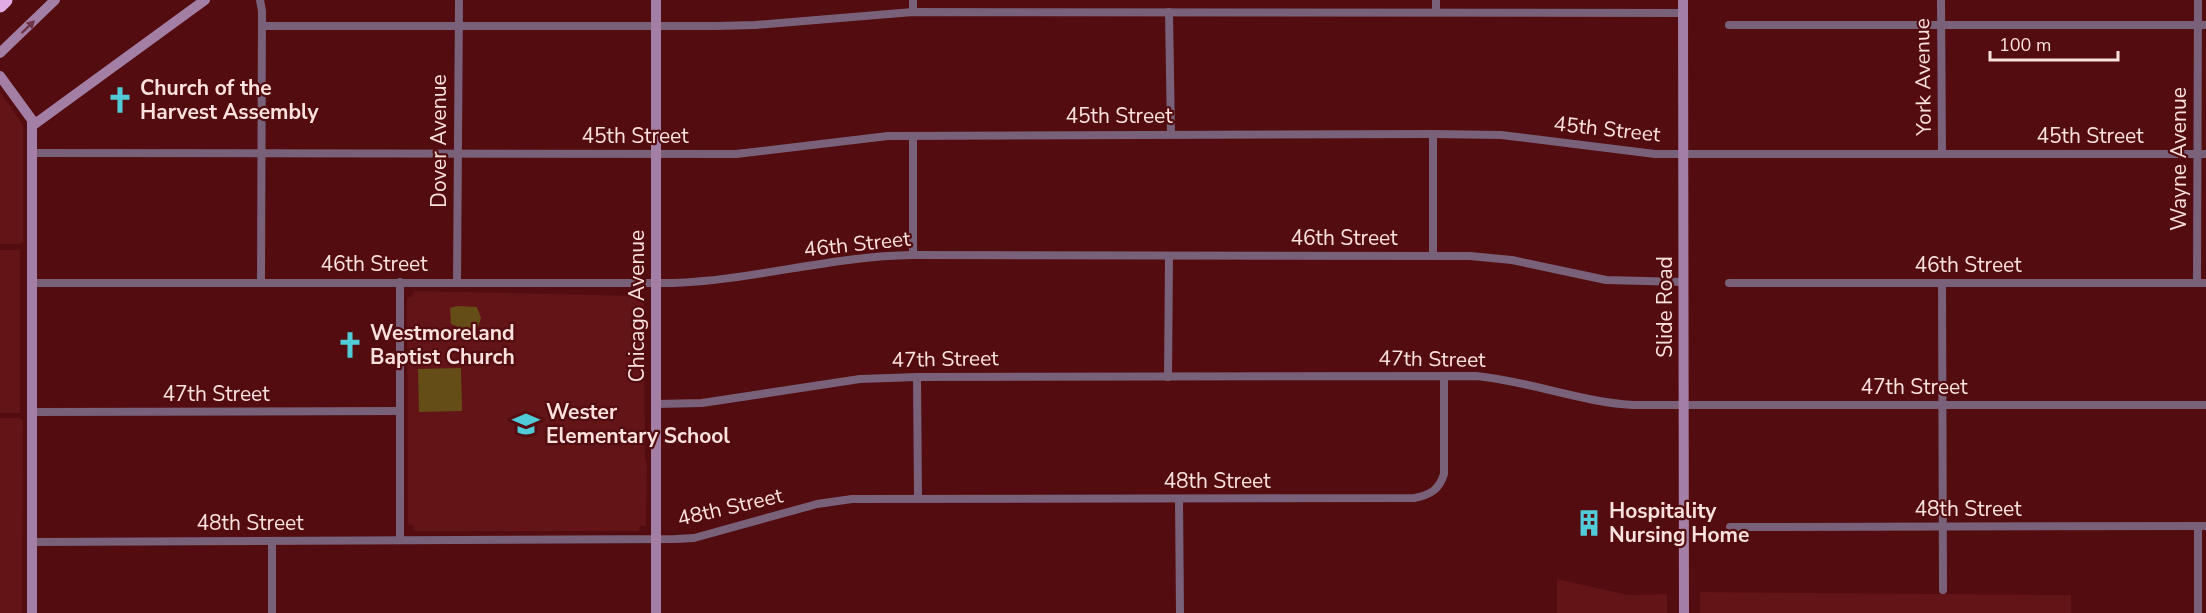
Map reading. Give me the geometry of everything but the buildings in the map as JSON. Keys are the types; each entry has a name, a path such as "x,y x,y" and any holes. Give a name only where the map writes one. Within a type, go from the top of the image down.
{"highway":[{"path":"0,4 5,0"}],"street":[{"path":"0,53 55,0"},
{"path":"33,126 205,0"},
{"path":"260,0 262,26 261,282"},
{"name":"Dover Avenue","path":"457,282 459,0"},
{"name":"Chicago Avenue","path":"656,0 656,613"},
{"path":"913,0 913,12"},
{"path":"1436,0 1436,12"},
{"name":"Slide Road","path":"1683,0 1684,613"},
{"name":"York Avenue","path":"1941,0 1942,154"},
{"name":"Wayne Avenue","path":"2198,0 2202,25 2202,283"},
{"path":"262,26 755,25 913,12 1683,13"},
{"path":"1169,12 1171,134"},
{"path":"1729,25 2202,25"},
{"path":"0,76 32,120 33,126 32,613"},
{"path":"1433,134 1433,256"},
{"name":"45th Street","path":"33,153 736,154 854,139 913,136 1433,134 1501,135 1634,152 1684,154 2202,154"},
{"path":"913,136 913,255"},
{"name":"46th Street","path":"32,283 706,282 861,258 913,255 1494,257 1606,280 1684,282"},
{"path":"1168,377 1169,256"},
{"path":"400,282 400,540"},
{"name":"46th Street","path":"1729,283 2202,283"},
{"path":"1942,283 1943,590"},
{"name":"47th Street","path":"656,404 702,404 860,379 1444,376 1498,378 1610,404 2206,405"},
{"name":"48th Street","path":"32,542 694,538 834,501 918,498 1414,498 1426,496 1434,491 1440,486 1444,474 1444,376"},
{"path":"917,377 918,498"},
{"name":"47th Street","path":"32,412 400,411"},
{"path":"1179,499 1180,613"},
{"path":"2198,613 2202,526"},
{"name":"48th Street","path":"1730,527 2202,526"},
{"path":"272,541 272,613"}],"shaded area":[{"path":"0,92 23,125 23,242 19,244 0,244"},
{"path":"0,250 20,250 20,413 0,413"},
{"name":"Wester Elementary School","path":"415,291 641,296 644,301 646,527 642,525 639,528 640,531 417,531 412,530 414,528 411,524 408,526 407,299"},
{"path":"477,307 481,318 478,327 463,329 451,324 450,308"},
{"path":"461,368 462,411 419,412 418,369"},
{"path":"0,418 20,418 23,421 22,613 0,613"},
{"path":"1557,579 1628,595 1667,594 1667,613 1557,613"},
{"path":"1700,592 2071,595 2071,613 1700,613"}],"place":[{"name":"Church of the Harvest Assembly","path":"120,100"},
{"name":"Westmoreland Baptist Church","path":"350,345"},
{"name":"Wester Elementary School","path":"526,424"},
{"name":"Hospitality Nursing Home","path":"1589,523"}]}
